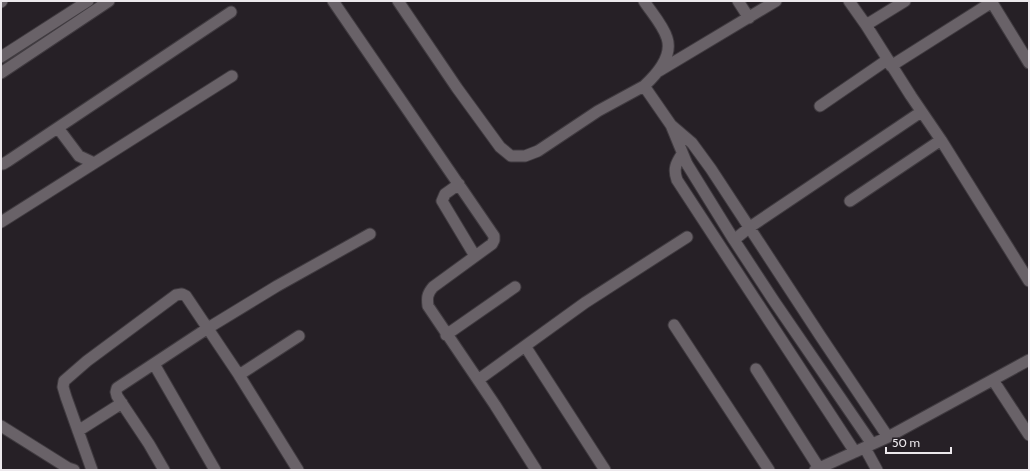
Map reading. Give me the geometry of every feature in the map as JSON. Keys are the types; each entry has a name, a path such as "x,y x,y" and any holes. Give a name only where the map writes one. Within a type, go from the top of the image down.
{"street":[{"path":"1,57 88,1"},
{"path":"1,72 109,1"},
{"path":"333,1 494,236 492,244 428,292 428,306 536,470"},
{"path":"398,1 457,88 500,147 511,156 525,156 538,151 598,111 644,86 658,71 665,59 668,39 644,1"},
{"path":"738,1 749,18"},
{"path":"658,71 776,1"},
{"path":"849,1 866,25 921,112 941,140 1029,281"},
{"path":"866,25 905,1"},
{"path":"820,106 991,2 1029,63"},
{"path":"1,164 8,161 58,128 231,12"},
{"path":"1,222 232,76"},
{"path":"644,86 671,125 687,164 734,240 841,398 864,448 877,470"},
{"path":"734,240 750,227 921,112"},
{"path":"671,125 692,143 750,227 888,437"},
{"path":"58,128 79,156 94,163"},
{"path":"850,201 941,140"},
{"path":"682,154 677,161 675,168 677,180 826,408 864,448"},
{"path":"459,184 444,194 442,201 475,256"},
{"path":"164,470 149,444 117,396 117,388 208,328 277,286 370,234"},
{"path":"478,380 586,302 686,237"},
{"path":"446,335 515,287"},
{"path":"92,470 66,397 63,387 64,381 87,361 176,296 182,294 186,296 239,375 298,470"},
{"path":"674,325 769,470"},
{"path":"239,375 300,336"},
{"path":"525,346 605,470"},
{"path":"756,369 817,469 888,437 1029,360"},
{"path":"154,364 215,470"},
{"path":"993,380 1029,435"},
{"path":"826,408 841,398"},
{"path":"78,431 122,403"},
{"path":"1,426 68,468 74,470"}]}
